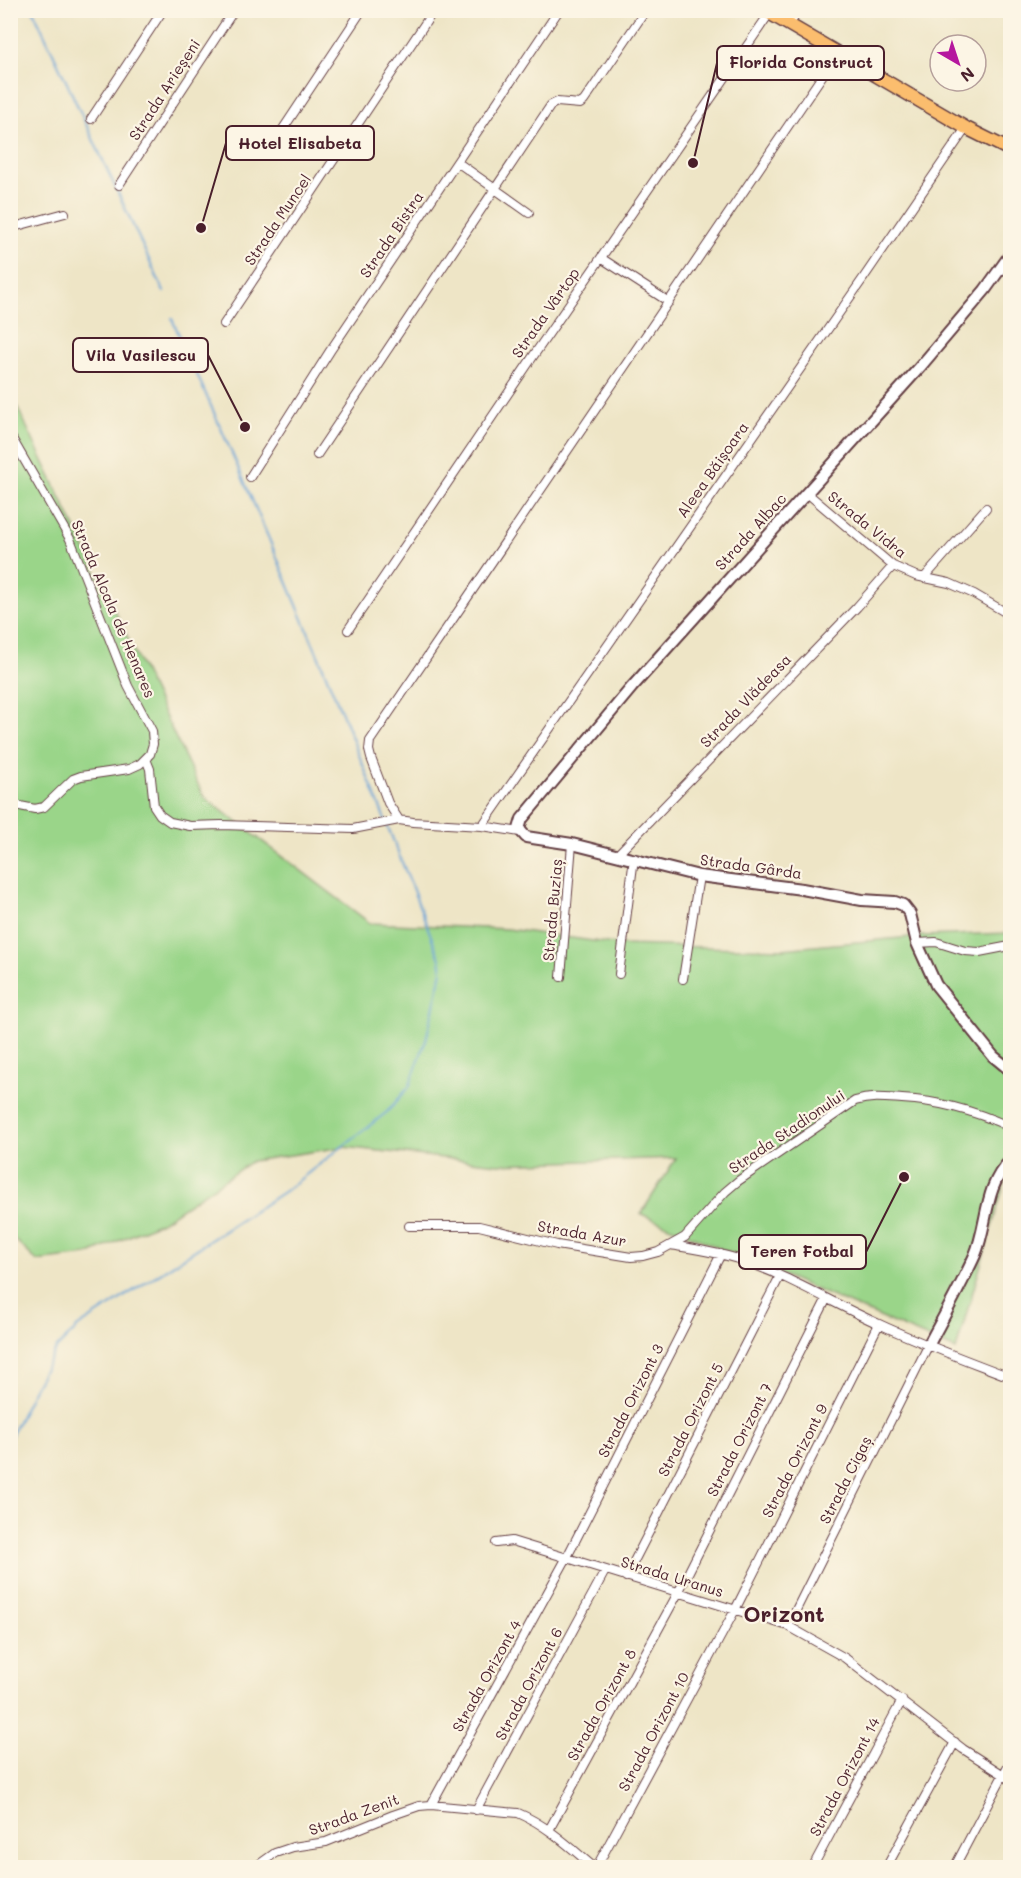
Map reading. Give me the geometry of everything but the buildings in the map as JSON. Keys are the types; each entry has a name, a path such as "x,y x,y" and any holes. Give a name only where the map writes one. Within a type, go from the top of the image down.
{"main road":[{"path":"767,12 966,128 1011,150"}],"street":[{"path":"91,119 163,10"},
{"name":"Strada Arieșeni","path":"119,185 234,10"},
{"path":"283,129 362,10"},
{"name":"Strada Muncel","path":"224,324 434,10"},
{"name":"Strada Bistra","path":"250,477 330,351 559,10"},
{"path":"317,455 551,105 557,102 580,105 584,102 645,10"},
{"path":"789,25 799,10"},
{"name":"Strada Vârtop","path":"348,630 767,12"},
{"path":"396,820 371,758 370,741 837,54"},
{"name":"Aleea Băișoara","path":"482,826 966,128"},
{"path":"457,162 529,213"},
{"path":"10,228 65,213"},
{"name":"Strada Albac","path":"520,832 519,823 522,819 632,687 920,367 985,290 1011,255"},
{"path":"601,258 669,302"},
{"name":"Strada Alcala de Henares","path":"10,435 70,540 128,686 152,731 153,744 146,759"},
{"name":"Strada Vidra","path":"807,493 893,566 907,573 949,583 1011,615"},
{"path":"924,578 986,508"},
{"name":"Strada Vlădeasa","path":"617,855 857,607 893,566"},
{"path":"10,804 35,809 44,807 74,779 129,769 146,759"},
{"name":"Strada Gârda","path":"146,759 152,780 154,806 160,815 170,822 190,826 353,829 396,820 482,826 520,832 526,837 572,844 634,858 699,876 802,889 862,900 896,902 903,905 910,914 917,943 936,986 993,1056 1011,1070"},
{"name":"Strada Buziaș","path":"561,977 572,844"},
{"path":"619,974 634,858"},
{"path":"682,979 699,876"},
{"path":"917,943 936,942 965,951 980,952 1011,946"},
{"name":"Strada Stadionului","path":"671,1245 685,1237 724,1192 738,1181 855,1101 876,1097 931,1101 963,1108 1011,1127"},
{"path":"928,1346 975,1253 993,1185 1011,1161"},
{"name":"Strada Azur","path":"409,1226 479,1226 557,1245 631,1257 651,1254 671,1245"},
{"path":"671,1245 721,1254 780,1276 826,1300 928,1346 1011,1377"},
{"name":"Strada Orizont 3","path":"566,1559 721,1254"},
{"name":"Strada Orizont 5","path":"626,1577 780,1276"},
{"name":"Strada Orizont 7","path":"678,1593 826,1300"},
{"name":"Strada Orizont 9","path":"735,1610 879,1324"},
{"name":"Strada Cigaș","path":"788,1626 928,1346"},
{"name":"Strada Uranus","path":"496,1543 512,1541 788,1626 845,1658 955,1742 1007,1777"},
{"name":"Strada Orizont 4","path":"431,1805 566,1559"},
{"name":"Strada Orizont 6","path":"476,1810 605,1571"},
{"name":"Strada Orizont 8","path":"549,1830 678,1593"},
{"name":"Strada Orizont 10","path":"596,1868 735,1610"},
{"name":"Strada Orizont 14","path":"812,1868 902,1700"},
{"path":"886,1868 955,1742"},
{"path":"954,1868 1007,1777 1011,1762"},
{"name":"Strada Zenit","path":"254,1868 275,1853 293,1847 326,1842 407,1809 431,1805 518,1814 529,1818 549,1830 596,1868"}],"green space":[{"path":"10,392 204,797 370,923 508,929 621,945 782,949 922,936 1010,933 1010,1164 956,1350 641,1214 676,1158 498,1164 343,1147 252,1161 163,1221 87,1255 37,1261 11,1236"}],"waterway":[{"path":"33,10 164,292"},
{"path":"10,1438 56,1349 78,1327 285,1191 387,1112 409,1087 426,1040 442,971 440,959 344,717 243,478 172,319"}],"place":[{"name":"Florida Construct","path":"693,163"},
{"name":"Hotel Elisabeta","path":"201,228"},
{"name":"Vila Vasilescu","path":"245,427"},
{"name":"Teren Fotbal","path":"904,1177"}],"district":[{"name":"Orizont","path":"784,1615"}]}
